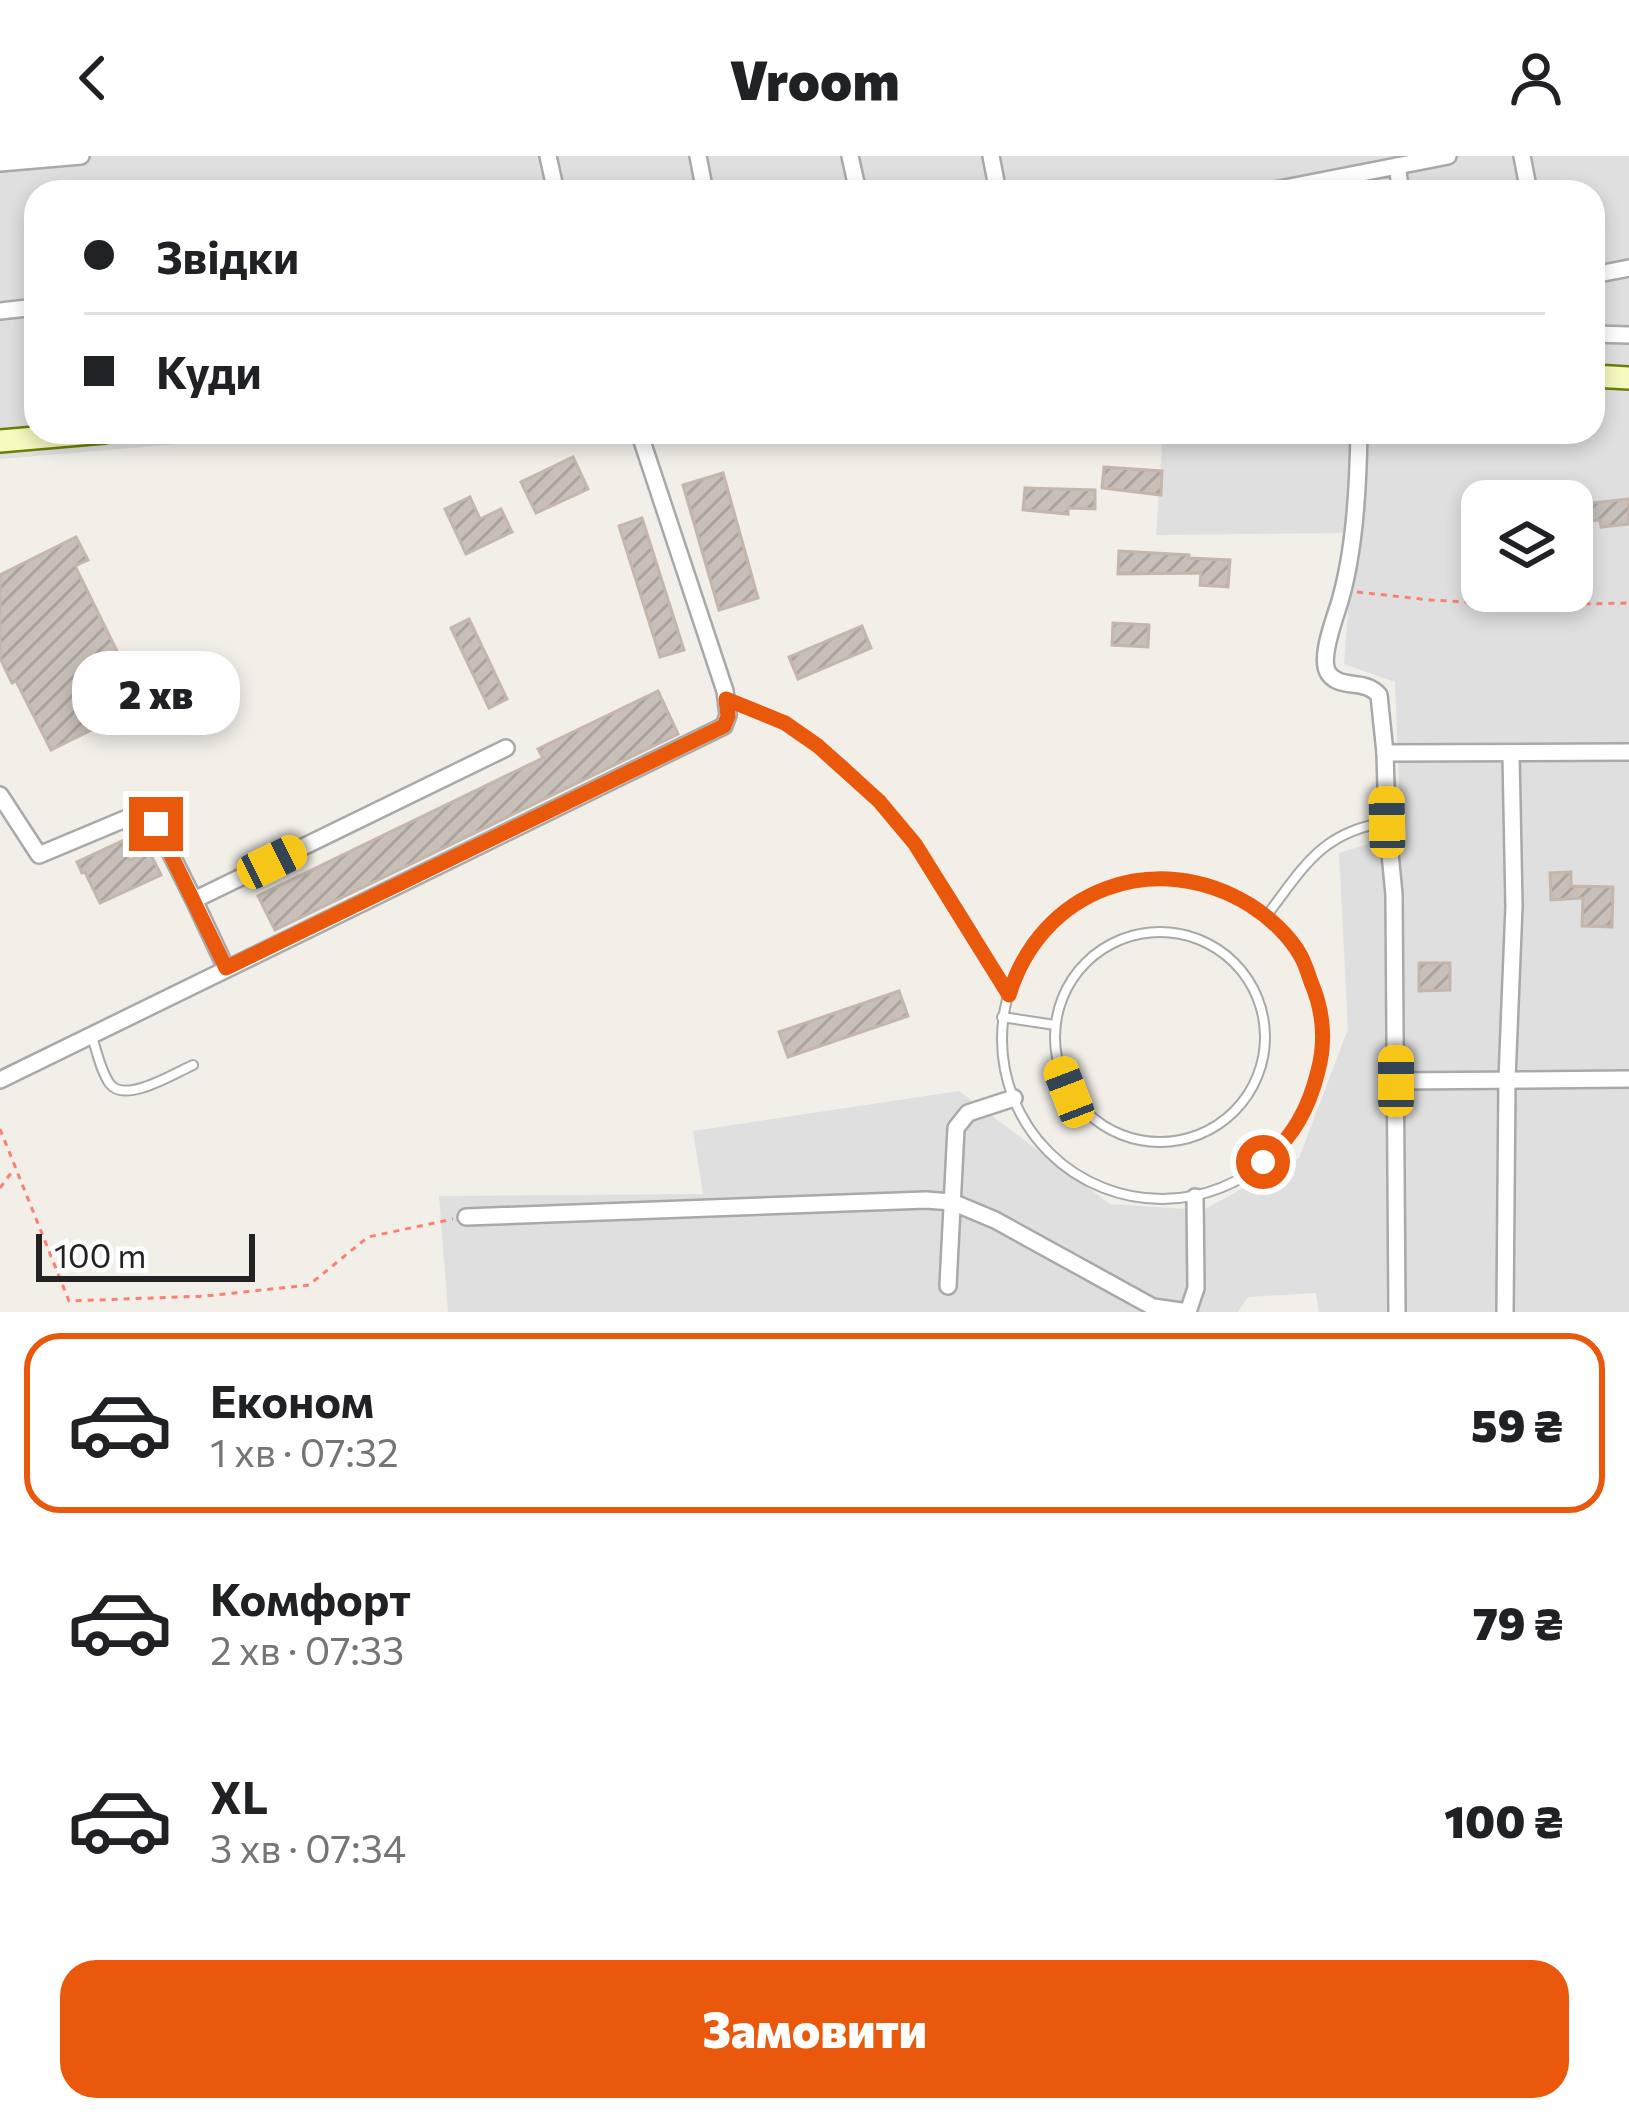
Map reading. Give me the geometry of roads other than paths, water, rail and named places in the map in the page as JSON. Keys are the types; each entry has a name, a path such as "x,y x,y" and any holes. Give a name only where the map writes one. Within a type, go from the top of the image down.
{"street":[{"path":"0,163 81,156"},
{"path":"1325,180 1448,156"},
{"path":"1397,166 1399,180"},
{"path":"0,1080 724,726 726,699 643,444"},
{"path":"1359,444 1343,590 1324,657 1334,679 1365,685 1379,695 1394,895 1397,1312"},
{"path":"194,900 506,748"},
{"path":"1385,753 1629,752"},
{"path":"1505,1312 1514,906 1511,755"},
{"path":"0,795 39,855 137,814 148,817 156,824 226,968"},
{"path":"1396,1081 1629,1078"},
{"path":"948,1286 956,1127 968,1113 1014,1098"},
{"path":"466,1216 926,1199 952,1202 995,1220 1153,1307 1188,1312 1196,1288 1195,1197"}],"lane":[{"path":"726,699 785,723 879,801 915,844 1009,995"},
{"path":"1267,915 1327,842 1387,822"},
{"path":"1178,878 1225,890 1267,915 1300,954 1319,1002 1323,1053 1310,1102 1283,1146 1243,1178 1195,1197 1144,1199 1094,1185 1052,1157 1021,1117 1014,1098 1004,1068 1002,1017 1016,970 1044,929 1082,898 1128,881 1178,878"},
{"path":"1147,932 1182,934 1214,946 1241,968 1259,998 1266,1032 1262,1067 1246,1098 1222,1123 1190,1139 1156,1143 1122,1136 1092,1118 1069,1092 1057,1060 1055,1025 1065,991 1099,952 1147,932"},
{"path":"1002,1017 1055,1025"},
{"path":"91,1036 109,1083 118,1091 130,1092 194,1065"}]}
